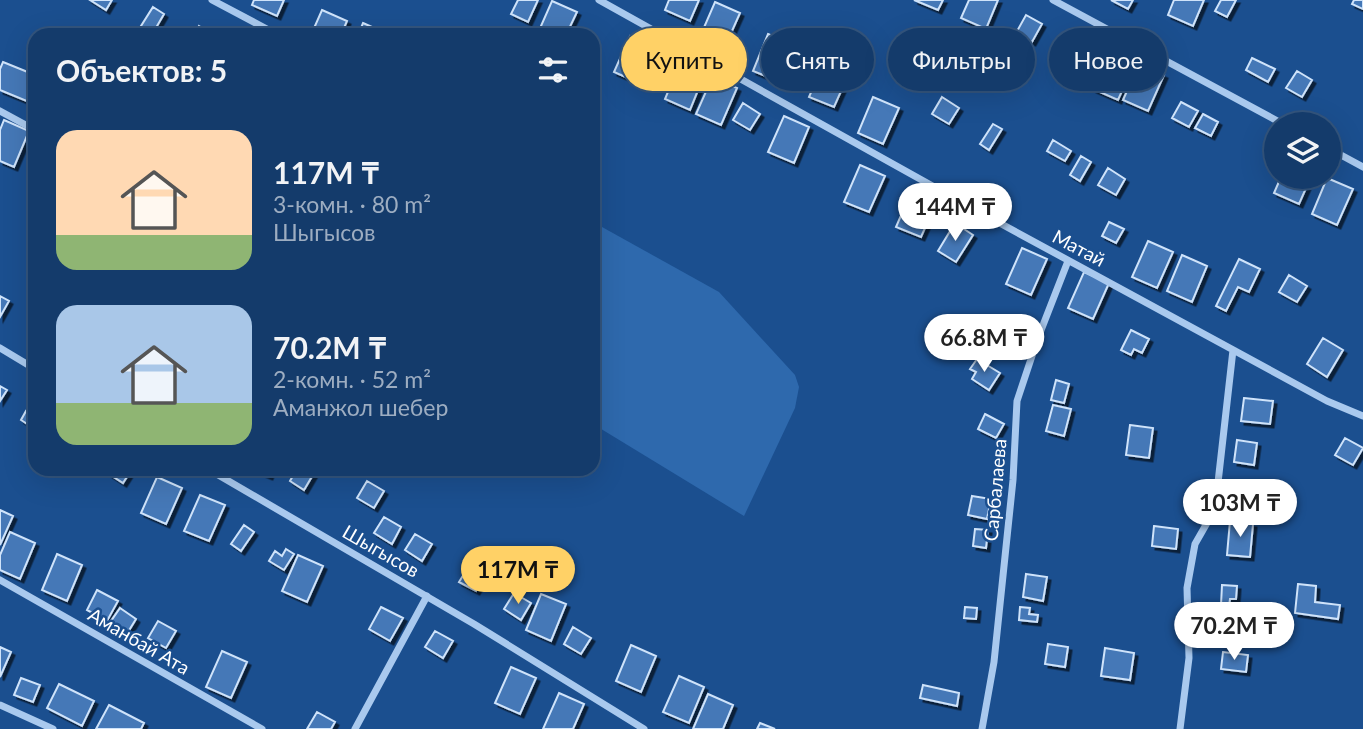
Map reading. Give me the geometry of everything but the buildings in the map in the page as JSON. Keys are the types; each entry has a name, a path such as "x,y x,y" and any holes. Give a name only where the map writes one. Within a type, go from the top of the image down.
{"street":[{"path":"212,0 265,28"},
{"name":"Матай","path":"600,0 1068,261 1327,401 1363,416"},
{"path":"1053,0 1264,114"},
{"path":"0,111 28,126"},
{"path":"1341,155 1363,167"},
{"name":"Сарбалаева","path":"982,729 995,649 1013,480 1017,401 1068,261"},
{"path":"0,348 28,365"},
{"path":"1180,729 1189,658 1187,588 1195,544 1215,509 1233,350"},
{"name":"Шыгысов","path":"227,476 644,729"},
{"name":"Аманбай Ата","path":"0,580 262,729"},
{"path":"355,729 427,596"},
{"path":"0,705 53,729"}],"shaded area":[{"path":"600,226 719,292 795,375 799,387 795,408 744,516 600,428"}]}
